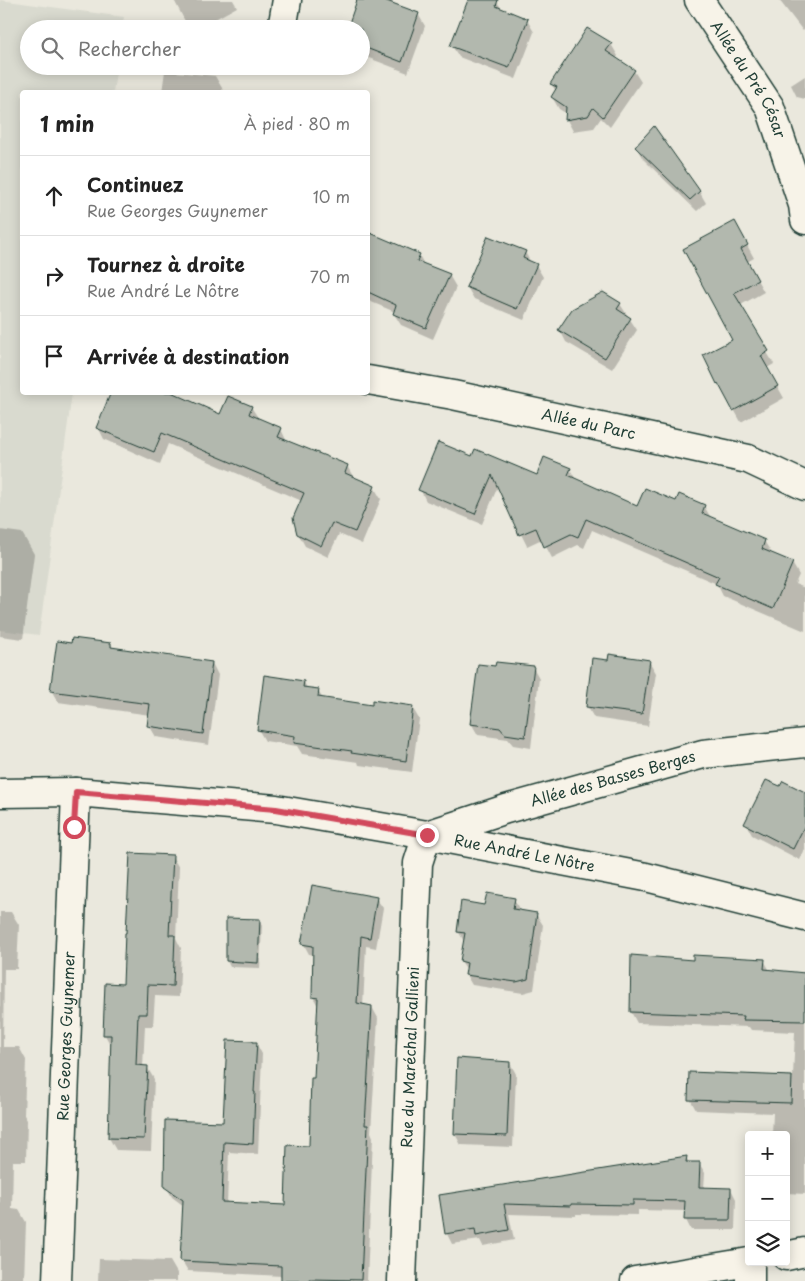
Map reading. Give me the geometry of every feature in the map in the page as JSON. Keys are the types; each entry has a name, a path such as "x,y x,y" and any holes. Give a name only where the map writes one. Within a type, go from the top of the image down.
{"street":[{"path":"284,20 287,0"},
{"name":"Allée du Pré César","path":"699,0 770,107 803,205 805,220"},
{"name":"Allée du Parc","path":"370,380 463,397 748,459 805,486"},
{"name":"Allée des Basses Berges","path":"427,835 506,809 703,754 805,742"},
{"name":"Rue André Le Nôtre","path":"0,793 76,792 276,809 427,835 646,877 805,917"},
{"name":"Rue Georges Guynemer","path":"57,1281 76,792"},
{"name":"Rue du Maréchal Gallieni","path":"402,1281 418,863 427,835"},
{"path":"790,1255 805,1252"},
{"path":"635,1281 745,1263"},
{"path":"750,1266 750,1281"}],"shaded area":[{"path":"0,0 124,17 124,20 20,20 20,75 116,75 113,90 20,90 20,395 72,395 39,635 0,630"}],"building":[{"path":"357,0 384,0 419,13 402,62 370,50 370,20 350,20"},
{"path":"468,0 498,0 496,6 528,19 509,68 450,46"},
{"path":"587,28 612,43 606,51 635,70 603,117 593,108 588,116 565,120 566,107 551,97 557,87 550,84"},
{"path":"654,126 700,191 690,200 635,147"},
{"path":"735,221 748,245 741,249 758,280 734,293 769,351 761,356 778,386 733,411 703,355 732,340 683,249"},
{"path":"370,233 420,254 417,261 450,274 426,328 393,314 396,305 370,293"},
{"path":"488,236 526,251 523,258 537,264 517,309 466,287"},
{"path":"603,292 621,303 617,309 631,318 605,358 558,330 572,309"},
{"path":"110,395 178,395 220,414 228,396 252,406 249,414 282,428 278,437 348,465 345,473 375,486 355,532 332,523 321,546 297,534 293,518 304,493 162,433 154,452 96,428"},
{"path":"438,442 472,456 475,449 537,475 544,457 571,468 568,475 637,506 645,488 676,501 679,494 705,505 702,513 765,540 762,549 793,562 773,609 715,584 719,577 586,519 578,537 571,534 544,547 536,528 519,535 492,475 475,514 418,490"},
{"path":"72,638 111,643 111,647 212,662 203,734 147,726 150,704 50,691 57,641 71,643"},
{"path":"609,654 650,660 642,714 586,707 592,658 608,660"},
{"path":"496,662 534,666 525,737 505,734 500,728 470,724 478,664 495,666"},
{"path":"264,675 304,681 303,687 319,689 318,697 372,705 372,700 413,706 406,761 294,743 295,736 257,730"},
{"path":"766,780 780,786 783,781 805,792 805,825 793,849 744,824"},
{"path":"130,853 173,855 169,935 175,935 173,986 148,985 147,1014 138,1014 136,1065 148,1066 144,1139 108,1138 111,1035 103,1035 105,983 123,984"},
{"path":"312,885 377,897 370,938 361,936 357,1003 372,1006 365,1125 368,1125 361,1280 309,1279 308,1281 281,1281 281,1266 180,1261 183,1200 164,1187 165,1120 223,1122 227,1040 257,1042 253,1144 224,1142 222,1202 285,1205 287,1145 309,1146 311,1078 314,1078 318,998 312,997 313,946 301,944"},
{"path":"487,893 515,898 513,909 537,913 528,979 516,982 465,975 467,963 460,961 465,933 457,932 461,901 484,905"},
{"path":"226,918 260,919 258,963 226,961"},
{"path":"631,955 693,960 693,955 765,959 764,969 805,973 805,1021 743,1020 744,1016 630,1012"},
{"path":"457,1058 510,1062 507,1136 454,1134"},
{"path":"689,1072 792,1076 791,1103 688,1100"},
{"path":"687,1156 686,1162 700,1162 699,1187 731,1188 730,1220 684,1220 685,1201 633,1200 633,1205 504,1204 509,1230 476,1236 475,1229 445,1234 439,1195"}],"route":[{"path":"74,827 76,792 276,809 427,835"}]}
